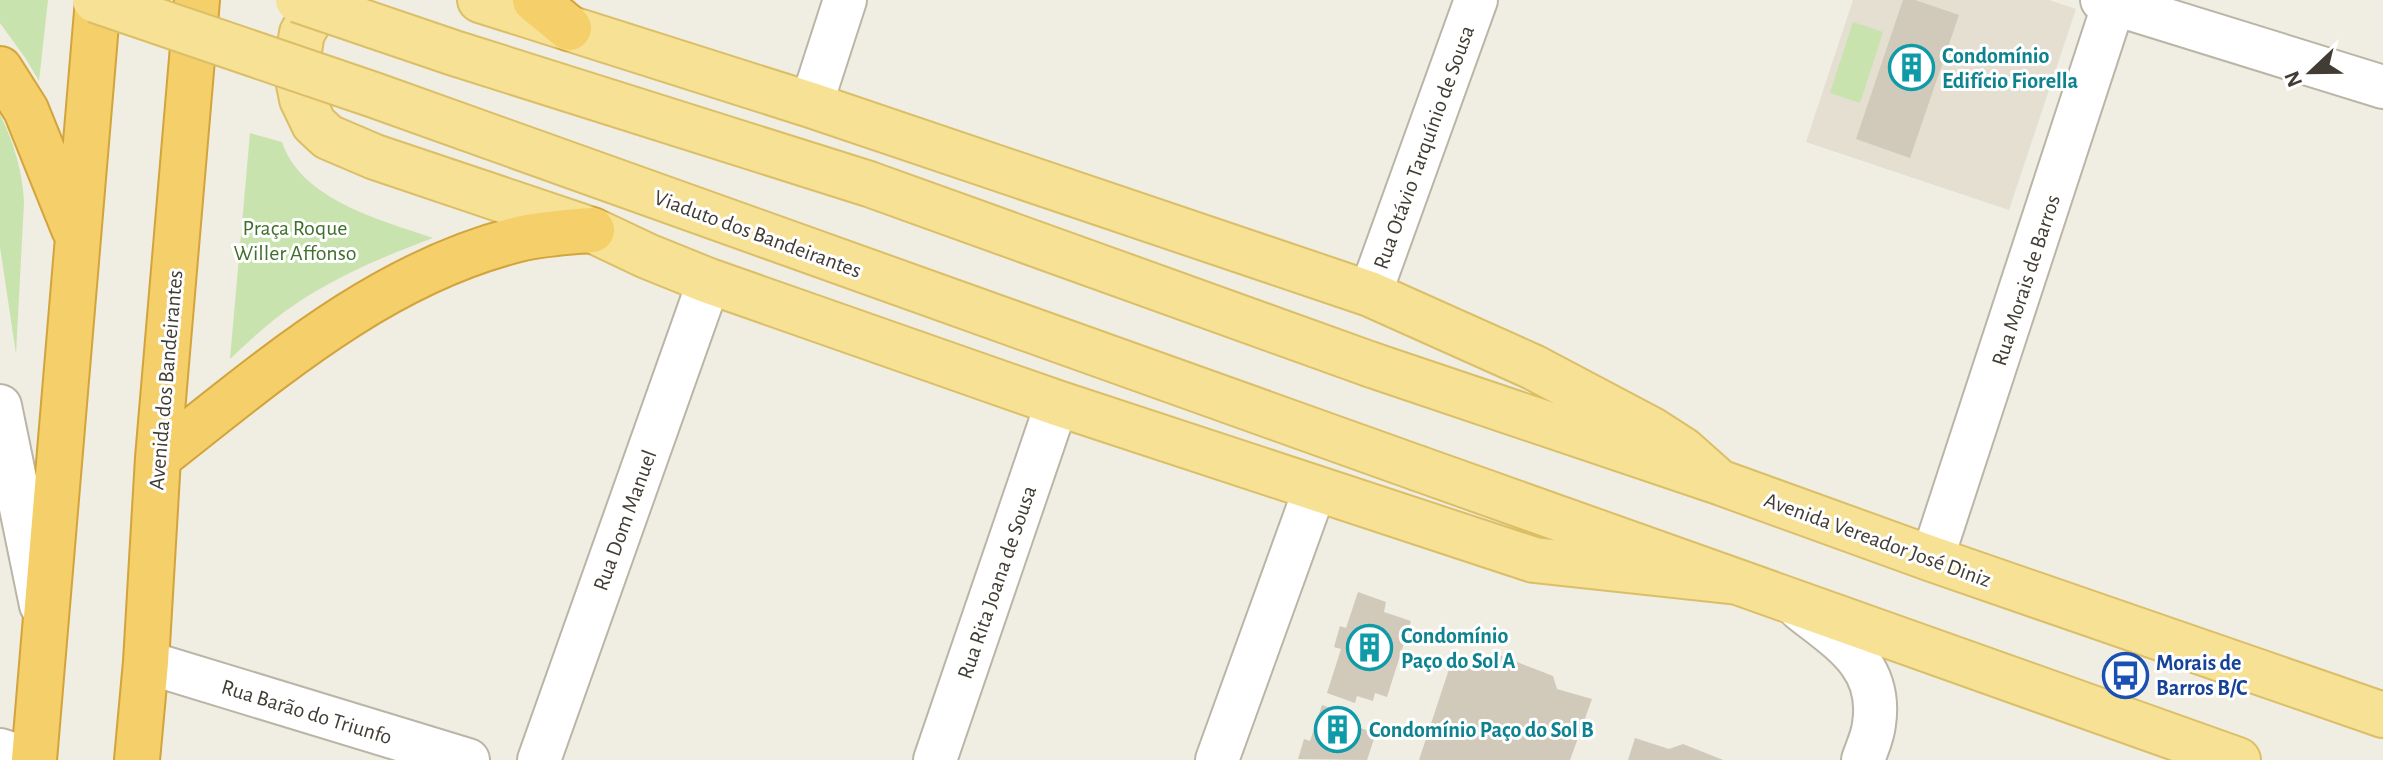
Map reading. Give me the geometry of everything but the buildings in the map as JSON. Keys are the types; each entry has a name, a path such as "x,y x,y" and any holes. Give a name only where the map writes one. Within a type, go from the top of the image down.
{"highway":[{"path":"32,760 97,0"},
{"name":"Avenida dos Bandeirantes","path":"137,760 158,458 197,0"},
{"path":"535,0 569,28"},
{"path":"0,69 26,110 78,239"},
{"path":"158,458 289,356 359,309 410,280 473,253 520,239 592,230"}],"main road":[{"name":"Viaduto dos Bandeirantes","path":"97,0 389,101 1738,582"},
{"name":"Avenida Vereador José Diniz","path":"298,0 454,53 869,184 1372,365 1719,482 2383,715"},
{"path":"329,0 316,10 302,33 296,69 302,99 314,124 328,137 375,157 592,230 709,281 1057,403 1534,560 1738,582 2238,760"},
{"path":"480,0 811,105 1370,294 1533,367 1652,430 1683,450 1719,482"}],"street":[{"path":"811,105 845,0"},
{"name":"Rua Otávio Tarquínio de Sousa","path":"1370,294 1476,0"},
{"path":"2110,1 2383,87"},
{"name":"Rua Morais de Barros","path":"1932,559 2110,1"},
{"name":"Rua Dom Manuel","path":"539,760 709,281"},
{"name":"Rua Rita Joana de Sousa","path":"935,760 1057,403"},
{"path":"0,406 45,627"},
{"path":"1217,760 1315,489"},
{"path":"1790,601 1856,655 1868,675 1876,701 1874,727 1863,760"},
{"name":"Rua Barão do Triunfo","path":"146,662 468,760"},
{"path":"0,750 32,760"}],"shaded area":[{"path":"1853,0 2049,0 2076,9 2009,210 1806,142"}],"green space":[{"path":"0,0 48,0 39,81 0,23"},
{"path":"1853,22 1883,32 1860,103 1830,93"},
{"path":"0,114 16,157 24,202 16,354 0,247"},
{"name":"Praça Roque Willer Affonso","path":"250,133 282,142 292,162 306,179 324,193 367,215 433,238 364,266 313,293 271,322 230,359"}],"place":[{"name":"Condomínio Edifício Fiorella","path":"1911,68"},
{"name":"Condomínio Paço do Sol A","path":"1370,648"},
{"name":"Morais de Barros B/C","path":"2125,675"},
{"name":"Condomínio Paço do Sol B","path":"1338,729"}]}
